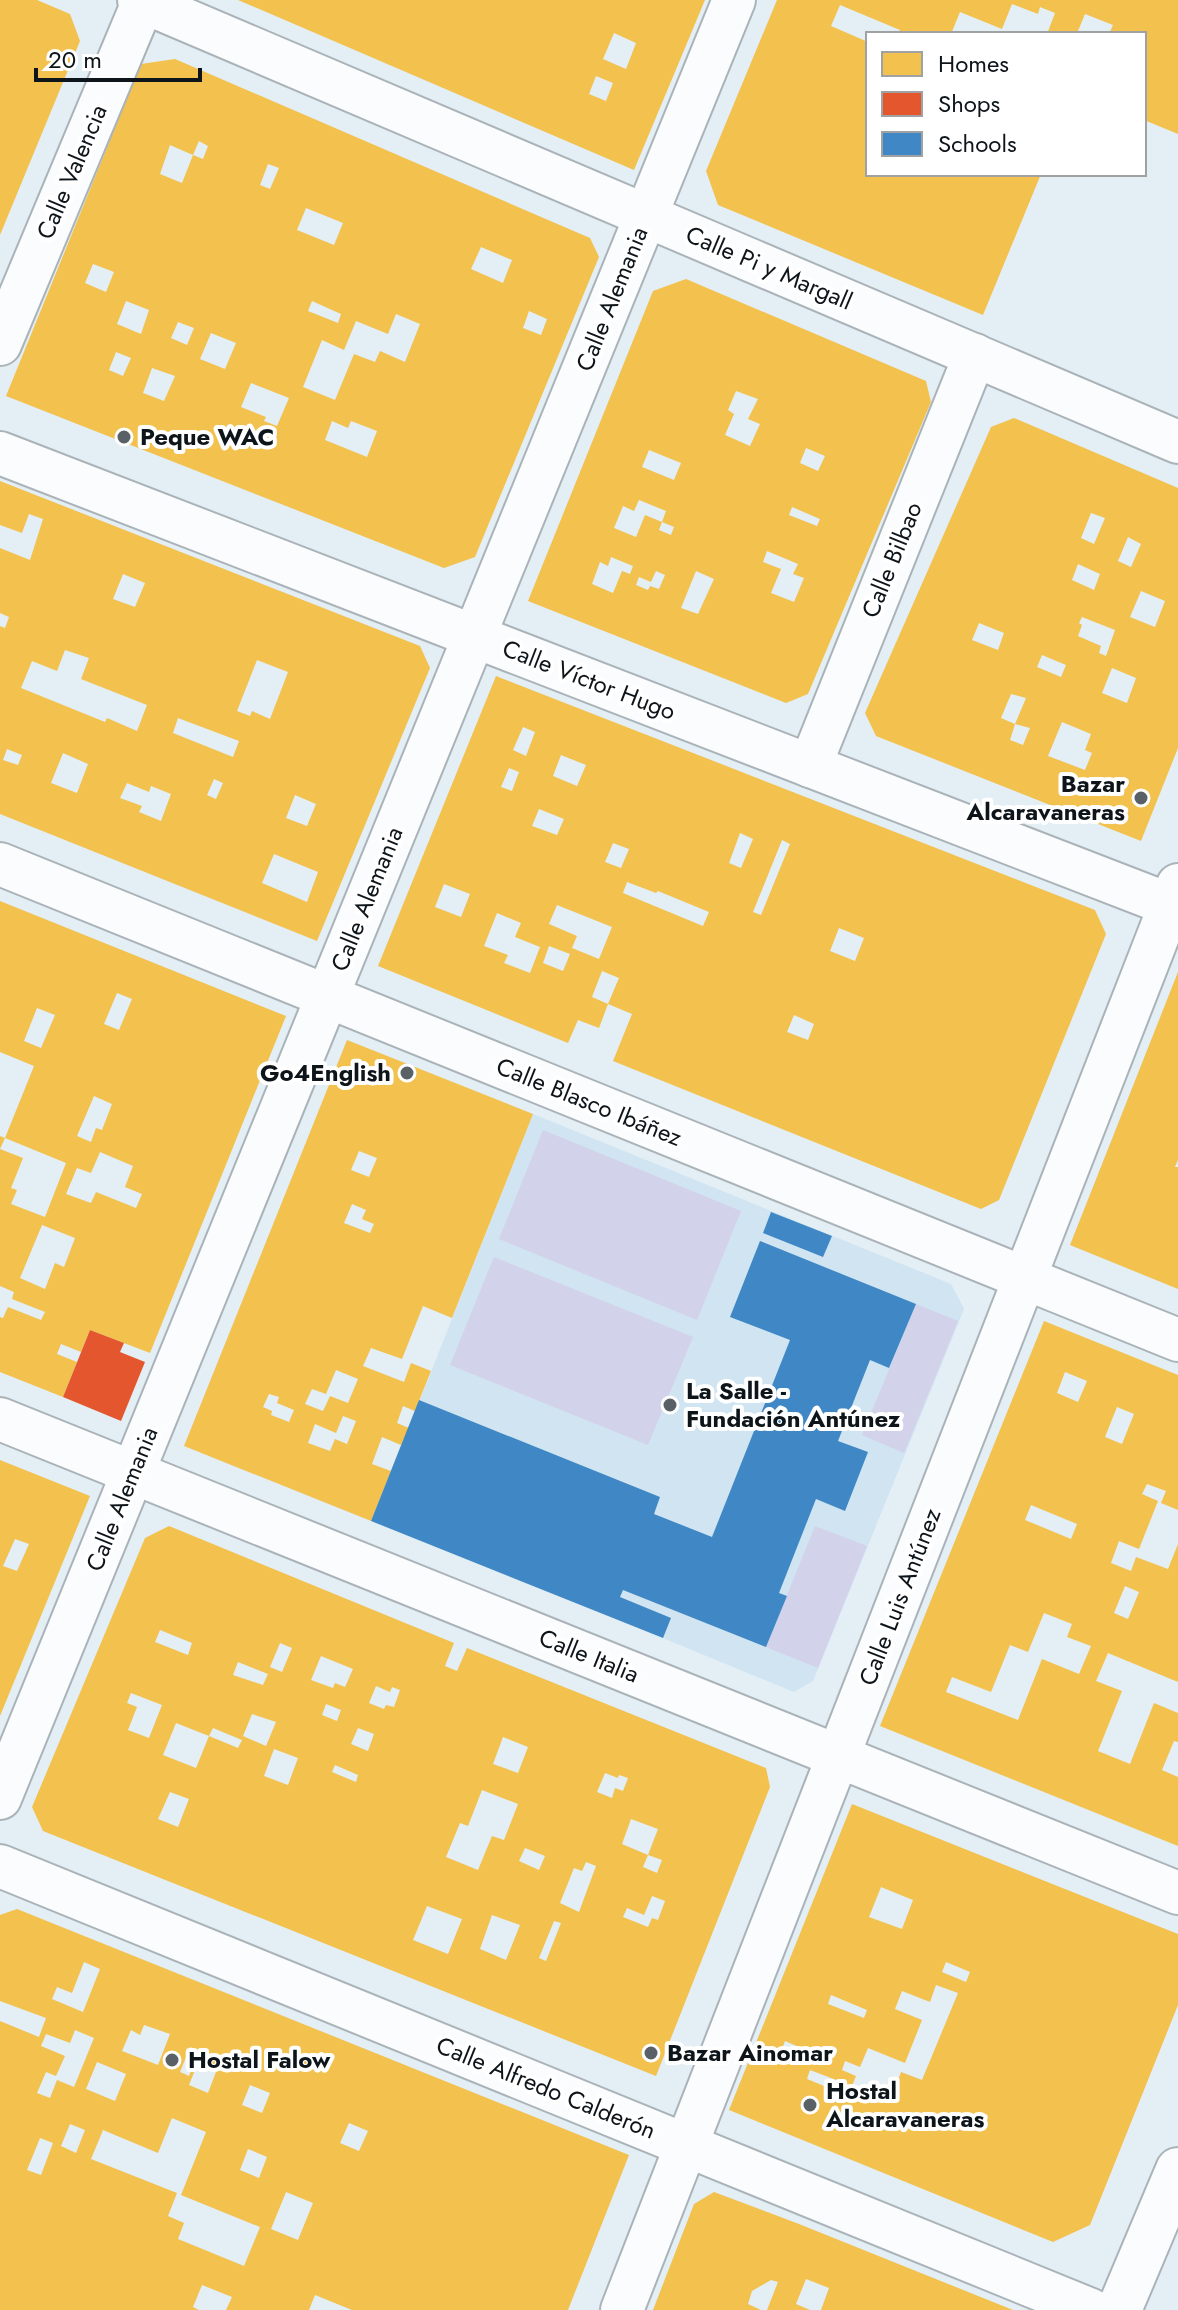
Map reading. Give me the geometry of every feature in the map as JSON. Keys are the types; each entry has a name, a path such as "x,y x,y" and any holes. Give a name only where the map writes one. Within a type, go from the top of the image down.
{"street":[{"name":"Calle Alemania","path":"0,1798 734,0"},
{"name":"Calle Pi y Margall","path":"142,1 1178,442"},
{"name":"Calle Valencia","path":"0,344 142,1"},
{"name":"Calle Bilbao","path":"810,766 975,355"},
{"name":"Calle Víctor Hugo","path":"0,453 810,766 1175,899"},
{"name":"Calle Blasco Ibáñez","path":"0,864 1178,1340"},
{"name":"Calle Luis Antúnez","path":"622,2310 1175,899"},
{"name":"Calle Italia","path":"0,1419 1178,1893"},
{"name":"Calle Alfredo Calderón","path":"0,1866 1091,2310"},
{"path":"1119,2310 1178,2170"}],"shaded area":[{"name":"La Salle - Fundación Antúnez","path":"533,1114 951,1284 964,1309 813,1681 794,1692 612,1617 409,1428"},
{"path":"543,1130 741,1211 697,1320 499,1239"},
{"path":"494,1257 693,1337 648,1445 450,1365"},
{"path":"916,1304 958,1321 904,1453 862,1435"},
{"path":"815,1526 867,1546 818,1668 766,1647"}],"building: Homes":[{"path":"0,0 37,0 70,14 80,41 0,235"},
{"path":"238,0 705,0 634,170","holes":["614,33 636,43 626,69 603,59","596,76 613,83 606,101 589,94"]},
{"path":"777,0 1178,0 1178,134 1146,121 1146,32 1110,32 1113,25 1085,14 1080,32 1048,32 1055,13 1040,7 1038,14 1012,4 1002,29 960,12 952,32 899,32 840,5 831,26 866,41 866,176 1040,176 983,315 718,205 706,171"},
{"path":"175,59 590,238 599,257 475,557 444,568 6,396 141,64","holes":["199,141 208,146 203,159 193,155","170,145 193,155 182,183 160,174","268,164 279,168 270,189 260,185","306,208 343,223 334,245 297,230","481,247 512,260 503,283 471,269","93,264 114,272 106,292 85,283","126,301 149,310 141,334 117,324","312,301 341,314 338,323 308,311","529,311 547,319 541,335 523,328","396,314 420,324 405,362 380,351 375,362 354,354 335,400 303,387 322,340 344,350 356,321 388,334","178,322 194,328 187,345 171,338","211,333 236,343 225,369 200,359","116,352 131,358 123,376 109,370","152,368 175,376 164,401 143,393","251,383 289,398 277,426 264,421 266,417 241,407","332,421 348,428 351,421 377,431 367,457 325,440"]},
{"path":"686,279 926,381 931,402 808,694 786,703 528,601 653,291","holes":["736,391 758,399 748,419 760,424 750,446 725,435 734,414 728,410","806,448 825,456 818,471 800,463","649,450 681,463 674,480 642,467","639,500 666,511 662,522 645,515 636,537 614,528 623,506 634,511","792,507 820,519 817,526 789,515","662,522 674,527 671,535 659,530","767,551 798,564 793,574 804,578 794,602 771,593 781,569 763,562","611,557 633,566 630,574 622,571 613,593 592,584 600,562 608,566","656,571 665,575 659,589 650,586 648,590 636,585 639,577 651,582","696,571 714,579 698,614 681,608"]},
{"path":"1014,418 1178,488 1178,748 1141,841 876,736 865,713 991,427","holes":["1091,513 1105,518 1094,544 1081,538","1128,537 1141,544 1131,567 1118,561","1078,564 1100,574 1094,590 1072,580","1141,591 1165,601 1155,627 1130,617","1082,617 1115,630 1106,656 1099,653 1101,646 1078,636","979,623 1004,633 998,650 972,640","1042,655 1066,665 1061,677 1037,667","1112,668 1136,678 1127,703 1102,693","1011,694 1026,698 1015,724 1001,718","1062,722 1091,734 1085,750 1092,753 1085,770 1048,756","1015,724 1030,728 1023,745 1010,740"]},
{"path":"0,481 420,646 430,668 317,941 0,814 0,626 5,628 9,617 0,613 0,548 30,560 43,519 29,514 22,533 0,525","holes":["123,574 145,583 135,607 113,599","65,650 89,658 81,679 147,705 137,731 107,718 105,722 21,688 32,661 57,671","257,660 288,672 270,719 252,711 250,716 237,711","178,718 239,741 233,757 173,733","7,749 22,755 18,765 3,760","63,753 88,764 77,793 51,783","214,779 223,783 216,799 207,795","127,783 149,792 151,786 171,794 161,821 139,812 142,806 120,798","295,795 316,804 307,826 286,818","274,854 318,872 307,902 262,883"]},
{"path":"496,676 1095,910 1106,934 999,1200 981,1209 613,1061 632,1014 608,1004 599,1028 578,1020 568,1043 378,966","holes":["523,727 535,732 526,756 513,750","561,755 586,765 577,786 553,776","509,768 519,772 512,791 501,787","539,809 564,819 557,835 532,826","740,833 753,839 741,868 729,863","782,840 790,844 761,915 753,912","613,843 629,849 621,868 605,862","627,882 709,912 703,926 623,893","444,884 470,894 461,917 435,907","557,905 612,927 599,959 572,948 577,936 549,924","497,913 521,923 515,937 540,947 530,973 504,963 508,955 484,946","839,928 864,938 855,961 830,951","549,946 570,954 563,971 543,963","602,971 619,978 608,1004 592,997","794,1015 814,1024 808,1040 787,1032"]},
{"path":"0,901 286,1016 150,1353 90,1330 81,1352 61,1344 57,1354 77,1362 63,1397 0,1372 0,1317 3,1318 8,1307 41,1320 45,1312 12,1299 14,1292 0,1286 0,1149 23,1158 11,1188 17,1190 11,1204 45,1217 66,1163 5,1138 34,1066 0,1052","holes":["117,993 132,999 119,1030 104,1024","37,1008 55,1015 41,1048 24,1041","94,1096 112,1104 102,1130 96,1128 91,1142 77,1136","100,1152 133,1166 125,1187 142,1194 136,1208 96,1192 91,1203 66,1194 77,1168 91,1173","42,1225 75,1238 64,1267 55,1263 45,1289 20,1278"]},
{"path":"1178,972 1178,1160 1175,1167 1178,1167 1178,1289 1070,1245"},
{"path":"347,1040 533,1114 452,1318 423,1306 402,1359 371,1348 363,1366 404,1382 411,1363 431,1371 415,1411 403,1406 397,1423 409,1428 401,1445 382,1437 372,1464 391,1471 371,1521 184,1446","holes":["359,1151 377,1158 369,1177 351,1170","352,1204 366,1210 362,1219 374,1224 370,1233 344,1223","336,1370 358,1379 348,1403 330,1396 323,1411 305,1404 312,1389 326,1394","269,1394 279,1397 277,1403 294,1410 289,1422 271,1415 272,1411 263,1407","343,1416 356,1421 347,1444 335,1439 330,1451 308,1443 315,1424 336,1433"]},
{"path":"1044,1321 1178,1375 1178,1510 1161,1503 1166,1491 1147,1484 1142,1494 1158,1501 1139,1549 1119,1541 1111,1563 1131,1571 1136,1557 1168,1569 1178,1544 1178,1682 1108,1653 1096,1681 1122,1691 1098,1751 1130,1764 1154,1703 1178,1713 1178,1742 1174,1741 1162,1770 1178,1777 1178,1846 880,1726","holes":["1065,1372 1087,1381 1078,1402 1057,1393","1117,1407 1134,1414 1122,1444 1105,1437","1031,1505 1077,1524 1071,1539 1025,1520","1125,1586 1139,1592 1128,1619 1114,1613","1044,1613 1072,1624 1067,1637 1091,1646 1079,1674 1042,1659 1018,1720 946,1692 952,1677 991,1692 1010,1645 1028,1652"]},
{"path":"0,1460 90,1496 0,1716","holes":["15,1539 29,1544 17,1571 3,1566"]},
{"path":"169,1526 454,1643 445,1666 457,1671 467,1648 766,1768 770,1787 656,2076 43,1831 32,1807 145,1538","holes":["160,1630 192,1643 188,1655 155,1642","280,1643 292,1648 282,1672 270,1667","321,1656 353,1669 345,1687 335,1683 333,1688 311,1680","238,1662 268,1674 263,1685 233,1675","376,1686 390,1692 392,1687 400,1690 394,1707 386,1705 384,1709 369,1703","131,1693 162,1705 149,1738 128,1730 137,1707 127,1703","326,1704 341,1710 337,1721 322,1715","252,1714 276,1722 266,1746 243,1736","176,1723 209,1736 196,1768 163,1755","213,1728 242,1740 238,1748 209,1736","358,1728 374,1734 368,1751 351,1744","503,1737 528,1747 518,1773 493,1764","274,1749 298,1758 288,1785 264,1776","335,1765 358,1775 356,1782 332,1772","605,1773 628,1778 623,1791 615,1788 612,1798 597,1792","482,1790 518,1804 504,1840 492,1836 478,1870 446,1857 460,1823 468,1826","170,1792 189,1799 178,1827 158,1819","631,1819 658,1829 648,1855 622,1844","525,1848 545,1856 539,1870 519,1861","648,1855 662,1860 657,1873 643,1867","586,1862 596,1866 579,1912 560,1903 574,1868 582,1871","652,1896 665,1901 658,1920 652,1918 648,1927 623,1917 627,1908 644,1915","427,1906 462,1919 448,1954 413,1940","492,1915 520,1925 506,1960 480,1949","554,1921 561,1923 546,1961 539,1958"]},
{"path":"852,1804 1178,1934 1178,2005 1090,2225 1053,2242 729,2110","holes":["881,1887 913,1900 902,1929 869,1917","946,1962 970,1972 966,1982 942,1972","936,1985 958,1993 922,2080 901,2072 891,2100 861,2089 856,2099 807,2079 810,2070 852,2086 856,2076 842,2070 845,2061 860,2067 868,2048 905,2063 922,2020 895,2009 902,1991 930,2002","831,1995 867,2010 864,2018 828,2004","785,2041 806,2050 804,2056 796,2054 792,2063 779,2057"]},
{"path":"17,1909 629,2155 568,2310 352,2310 315,2295 309,2310 226,2310 232,2297 202,2285 193,2307 199,2310 0,2310 0,2021 39,2037 46,2018 0,2001 0,1915","holes":["84,1962 100,1969 83,2012 52,1999 57,1987 72,1993","144,2025 170,2034 158,2065 122,2051 131,2030 140,2035","75,2030 94,2038 74,2087 57,2080 50,2098 37,2093 46,2072 56,2076 65,2056 41,2046 46,2034 70,2043","190,2047 199,2051 189,2076 180,2072","97,2062 126,2074 115,2101 86,2089","197,2065 216,2072 208,2093 189,2085","250,2085 270,2093 262,2113 242,2105","172,2118 206,2132 181,2195 260,2227 244,2266 178,2239 184,2223 168,2216 177,2193 91,2159 103,2130 158,2153","349,2123 368,2131 359,2151 340,2143","70,2124 85,2130 76,2153 61,2146","40,2138 53,2143 41,2175 27,2170","248,2149 267,2157 259,2178 240,2170","286,2192 313,2203 298,2240 271,2229"]},
{"path":"714,2192 1013,2310 821,2310 829,2288 806,2279 796,2304 810,2310 767,2310 778,2282 771,2280 752,2291 748,2304 761,2310 653,2310 694,2204"}],"building: Shops":[{"path":"90,1330 124,1343 120,1352 145,1362 121,1421 63,1397"}],"building: Schools":[{"path":"771,1212 832,1236 823,1257 763,1233"},
{"path":"760,1241 916,1304 889,1368 870,1360 838,1441 868,1452 845,1511 816,1499 779,1593 787,1596 766,1647 623,1590 620,1597 671,1618 663,1638 371,1521 419,1400 660,1497 654,1514 712,1537 790,1340 730,1317"}],"place":[{"name":"Peque WAC","path":"124,437"},
{"name":"Bazar Alcaravaneras","path":"1141,798"},
{"name":"Go4English","path":"407,1073"},
{"name":"La Salle - Fundación Antúnez","path":"670,1405"},
{"name":"Bazar Ainomar","path":"651,2053"},
{"name":"Hostal Falow","path":"172,2060"},
{"name":"Hostal Alcaravaneras","path":"810,2105"}]}
